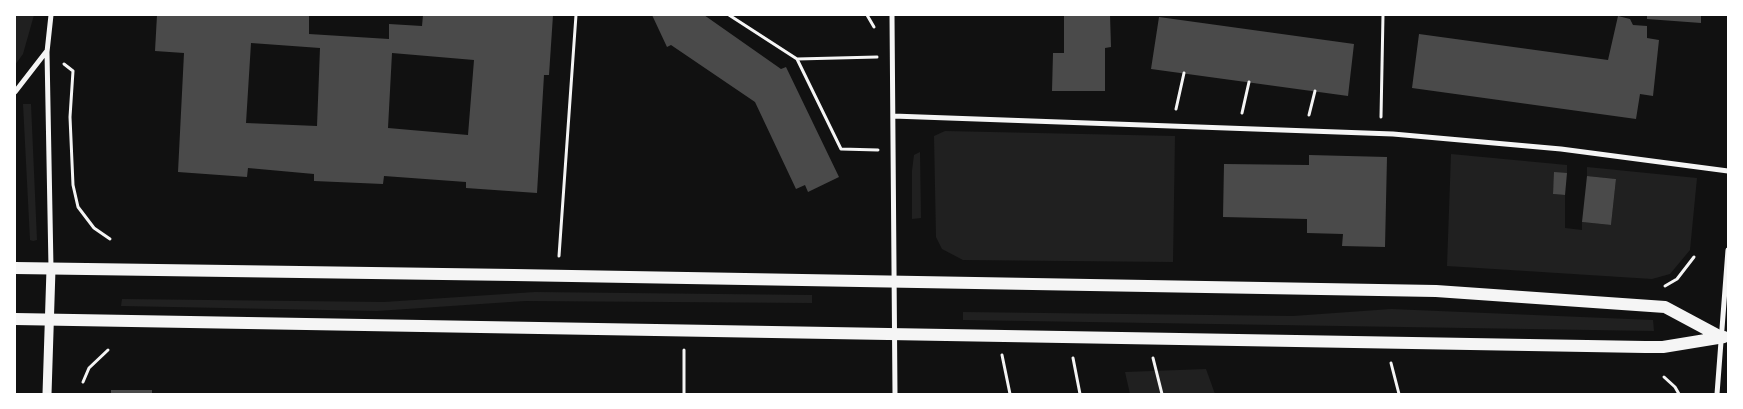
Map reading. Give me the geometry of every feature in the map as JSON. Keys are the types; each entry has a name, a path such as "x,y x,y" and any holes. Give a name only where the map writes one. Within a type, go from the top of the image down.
{"main road":[{"path":"15,268 1436,291 1665,306 1724,337"},
{"path":"15,319 1663,347 1724,337"}],"street":[{"path":"47,394 51,269 47,52 51,15"},
{"path":"892,15 895,394"},
{"path":"15,92 47,52"},
{"path":"893,116 1380,133 1561,149 1728,171"},
{"path":"1717,394 1724,337 1728,250"}],"path":[{"path":"558,276 576,15"},
{"path":"729,15 797,59 841,150 894,150"},
{"path":"1380,133 1383,15"},
{"path":"47,52 73,72 70,118 73,185 78,208 94,228 110,239"},
{"path":"797,59 892,56"},
{"path":"1172,125 1184,73"},
{"path":"1238,128 1249,82"},
{"path":"1305,130 1315,91"},
{"path":"1664,286 1677,279 1694,257"},
{"path":"684,331 684,394"},
{"path":"998,336 1010,394"},
{"path":"1069,337 1080,394"},
{"path":"1148,338 1162,394"},
{"path":"1387,343 1398,394"},
{"path":"83,382 89,368 108,350"},
{"path":"1664,377 1675,387 1679,394"}],"shaded area":[{"path":"15,15 34,15 23,54 15,65"},
{"path":"23,104 31,104 37,240 33,241 30,240"},
{"path":"945,131 1175,136 1173,262 963,260 942,249 936,237 934,136"},
{"path":"920,152 921,218 912,219 912,171 914,155"},
{"path":"1451,154 1567,165 1567,173 1555,173 1553,194 1565,195 1565,228 1582,230 1582,222 1611,225 1616,179 1587,176 1587,167 1697,178 1690,250 1670,274 1652,279 1447,266"},
{"path":"535,292 812,295 812,303 525,301 377,311 121,306 122,299 384,302"},
{"path":"1391,309 1653,320 1654,331 963,320 963,312 1293,316"},
{"path":"1206,369 1215,394 1130,394 1125,372"}],"building":[{"path":"157,15 309,15 309,34 389,39 389,24 422,26 423,15 553,15 549,75 544,75 537,193 466,188 466,182 384,176 383,184 314,181 314,174 248,168 247,177 178,172 184,53 155,51","holes":["251,43 320,48 317,126 246,123","392,53 474,60 468,135 388,128"]},
{"path":"652,15 704,15 781,69 786,67 839,177 808,192 805,185 796,189 755,102 671,45 667,47"},
{"path":"1064,15 1110,15 1111,47 1105,48 1105,91 1052,91 1053,53 1064,53"},
{"path":"1647,15 1701,15 1701,23 1647,19"},
{"path":"1618,16 1630,19 1633,25 1647,26 1647,38 1659,40 1653,96 1640,94 1636,119 1412,88 1419,34 1608,60"},
{"path":"1159,17 1354,44 1348,96 1151,69"},
{"path":"1309,155 1387,157 1385,247 1342,246 1343,234 1307,233 1307,219 1223,217 1224,164 1309,165"},
{"path":"1554,172 1567,173 1565,195 1553,194"},
{"path":"1587,176 1616,179 1611,225 1582,222"},
{"path":"111,390 152,390 152,394 111,394"}]}
